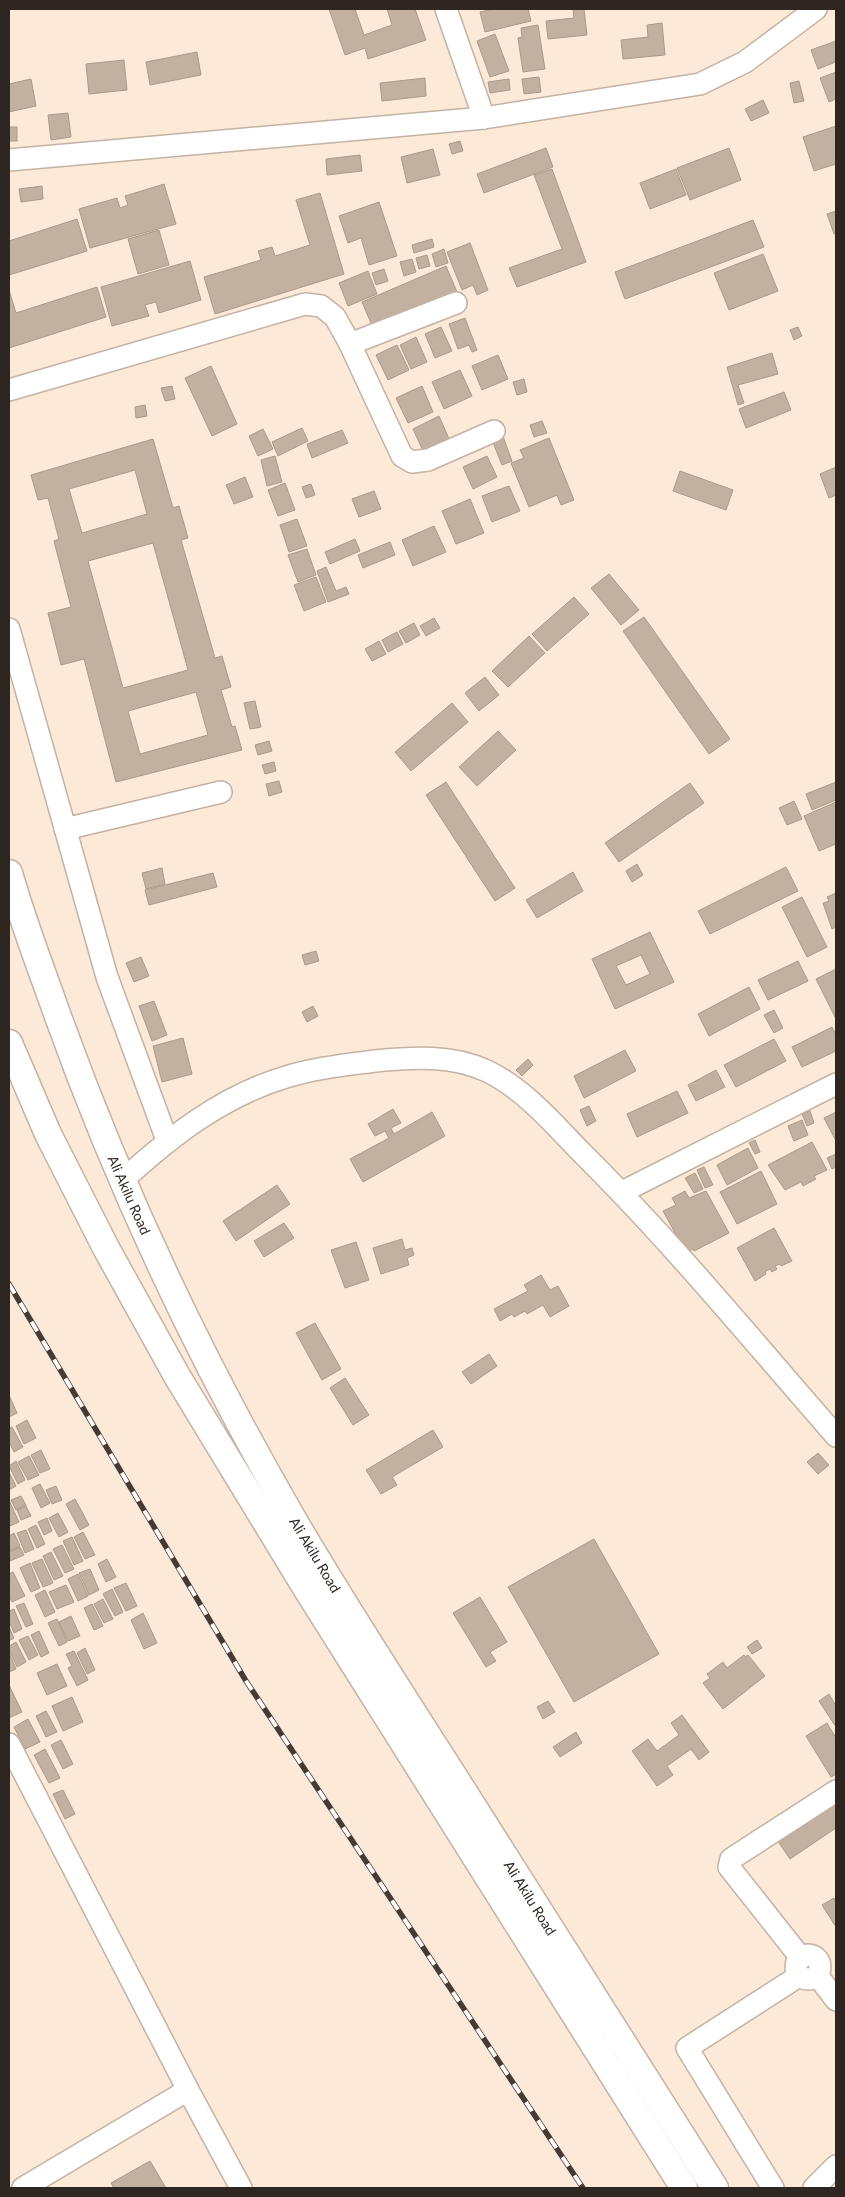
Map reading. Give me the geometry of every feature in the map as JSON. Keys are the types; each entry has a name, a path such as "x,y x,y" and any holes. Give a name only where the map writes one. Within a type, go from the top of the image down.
{"main road":[{"name":"Ali Akilu Road","path":"9,873 18,904 74,1060 122,1181 182,1311 244,1430 297,1524 363,1634 715,2188"},
{"name":"Ali Akilu Road","path":"9,1043 48,1134 106,1248 177,1376 311,1597 684,2188"}],"street":[{"path":"448,9 484,118"},
{"path":"9,160 484,118 700,84 745,62 816,9"},
{"path":"350,344 456,303"},
{"path":"9,390 305,304 321,306 335,317 350,344 402,456 412,462 428,460 494,430"},
{"path":"9,629 107,977 167,1140"},
{"path":"65,829 222,792"},
{"path":"122,1181 167,1140 208,1113 247,1091 286,1077 326,1067 408,1057 459,1061 488,1071 519,1090 622,1192 836,1436"},
{"path":"622,1192 836,1084"},
{"path":"9,1744 188,2090 241,2188"},
{"path":"836,1791 731,1859 729,1867 806,1970 836,2000"},
{"path":"773,2188 687,2048 806,1970"},
{"path":"23,2188 188,2090"},
{"path":"814,2188 836,2166"}],"building":[{"path":"329,9 355,9 364,35 392,25 387,9 415,9 426,40 368,59 365,48 345,55"},
{"path":"494,9 528,9 531,21 485,32 480,12"},
{"path":"573,9 584,9 587,35 548,39 546,21 574,18"},
{"path":"662,23 665,55 623,59 621,40 648,37 647,25"},
{"path":"538,25 545,69 523,72 518,38 522,37 521,28"},
{"path":"495,34 509,71 490,77 477,41"},
{"path":"836,41 836,62 818,69 811,50"},
{"path":"197,52 201,75 150,85 146,62"},
{"path":"124,60 127,90 89,94 86,64"},
{"path":"836,72 836,99 829,102 820,78"},
{"path":"539,77 541,92 524,94 522,79"},
{"path":"425,78 426,96 382,101 380,83"},
{"path":"31,79 36,106 9,112 9,84"},
{"path":"509,79 510,90 490,93 488,82"},
{"path":"799,81 804,101 794,103 790,83"},
{"path":"763,100 769,113 751,121 745,109"},
{"path":"68,113 71,137 51,140 48,115"},
{"path":"836,126 836,164 814,171 803,137"},
{"path":"9,127 17,127 17,141 9,141"},
{"path":"460,141 463,151 452,154 449,144"},
{"path":"546,148 553,167 484,193 477,174"},
{"path":"729,148 741,180 690,200 677,168"},
{"path":"433,149 440,175 407,183 401,157"},
{"path":"360,155 362,171 327,175 326,159"},
{"path":"552,169 586,262 517,287 509,268 562,249 534,175"},
{"path":"676,169 686,195 650,209 640,183"},
{"path":"164,184 176,224 90,248 79,209 117,198 120,208 128,205 125,196"},
{"path":"42,186 43,199 21,202 19,189"},
{"path":"320,193 344,274 215,314 204,277 261,260 258,251 272,247 275,256 310,245 296,200"},
{"path":"379,202 397,256 369,265 361,238 348,243 339,216"},
{"path":"836,211 836,233 834,234 827,214"},
{"path":"77,219 87,251 9,275 9,241"},
{"path":"753,220 764,247 625,299 615,272"},
{"path":"159,230 169,265 138,274 128,239"},
{"path":"432,239 434,247 414,253 412,245"},
{"path":"470,243 488,290 477,295 473,285 462,290 447,252"},
{"path":"444,249 448,263 436,267 432,254"},
{"path":"763,254 778,291 729,310 714,273"},
{"path":"427,255 430,266 419,269 416,258"},
{"path":"412,259 416,272 404,276 400,262"},
{"path":"190,261 201,300 159,313 156,302 145,305 149,316 112,326 101,287"},
{"path":"446,266 457,292 373,328 362,302"},
{"path":"384,269 388,281 376,285 372,273"},
{"path":"368,271 377,294 348,306 339,283"},
{"path":"97,287 106,317 9,348 9,290 16,313"},
{"path":"465,318 477,350 472,352 469,345 458,349 449,324"},
{"path":"441,327 452,351 435,358 425,334"},
{"path":"798,327 802,336 794,340 790,330"},
{"path":"416,337 427,362 411,369 400,345"},
{"path":"397,345 409,370 388,380 376,355"},
{"path":"772,353 778,374 738,385 744,403 738,405 727,367"},
{"path":"498,355 508,379 482,390 472,366"},
{"path":"211,366 237,424 212,436 185,378"},
{"path":"460,370 472,396 444,409 432,382"},
{"path":"524,379 527,392 517,395 513,382"},
{"path":"172,386 175,399 165,401 161,388"},
{"path":"422,386 433,412 408,423 396,398"},
{"path":"784,392 791,410 746,428 739,409"},
{"path":"145,405 147,416 136,418 135,407"},
{"path":"439,416 450,441 424,453 413,429"},
{"path":"542,421 547,433 534,437 530,425"},
{"path":"302,428 308,441 278,456 272,442"},
{"path":"263,429 273,449 258,456 249,436"},
{"path":"342,430 348,443 312,458 307,444"},
{"path":"501,431 512,461 502,465 490,435"},
{"path":"549,438 574,500 561,505 557,495 529,507 511,463 524,458 520,450"},
{"path":"153,439 173,508 179,506 188,538 181,540 215,658 222,656 231,687 221,690 232,727 235,726 242,750 116,782 84,659 61,665 48,613 71,607 54,541 59,539 48,498 38,500 31,475","holes":["135,470 147,514 82,533 69,489","153,543 188,670 123,688 88,561","196,692 208,735 140,754 128,711"]},
{"path":"275,456 282,482 267,486 261,460"},
{"path":"487,456 497,477 473,489 463,467"},
{"path":"836,467 836,495 829,498 820,474"},
{"path":"680,471 733,490 726,510 673,491"},
{"path":"245,477 253,497 234,504 226,485"},
{"path":"285,483 295,510 278,516 268,490"},
{"path":"311,484 315,495 306,498 302,487"},
{"path":"509,486 520,511 492,522 482,496"},
{"path":"374,491 381,509 359,517 352,499"},
{"path":"470,499 484,533 456,544 442,511"},
{"path":"297,519 307,546 289,552 280,525"},
{"path":"434,526 446,552 413,566 402,540"},
{"path":"355,539 360,551 330,564 325,552"},
{"path":"390,542 395,555 363,568 358,555"},
{"path":"307,549 316,575 298,582 288,555"},
{"path":"326,567 336,591 346,587 349,594 328,602 317,571"},
{"path":"609,574 639,610 621,625 591,588"},
{"path":"316,577 326,602 304,611 294,585"},
{"path":"574,597 589,614 547,651 532,634"},
{"path":"644,617 730,739 709,754 623,631"},
{"path":"434,618 440,628 426,636 420,626"},
{"path":"414,623 420,635 406,643 399,631"},
{"path":"397,632 403,644 388,652 382,640"},
{"path":"529,636 545,653 508,687 492,671"},
{"path":"379,641 386,654 372,661 365,649"},
{"path":"485,677 499,695 479,711 465,693"},
{"path":"255,701 261,727 250,729 244,703"},
{"path":"452,703 468,722 411,771 395,752"},
{"path":"498,731 516,750 477,786 459,767"},
{"path":"269,741 272,751 258,755 255,745"},
{"path":"274,762 276,771 265,774 262,765"},
{"path":"279,781 282,792 269,796 266,784"},
{"path":"446,782 515,888 495,901 426,795"},
{"path":"836,782 836,800 812,810 806,794"},
{"path":"690,783 704,803 619,862 605,843"},
{"path":"794,801 802,819 787,825 779,808"},
{"path":"836,802 836,844 819,851 804,816"},
{"path":"637,864 643,875 632,882 626,871"},
{"path":"786,867 798,891 710,934 698,911"},
{"path":"162,868 165,884 146,889 142,873"},
{"path":"573,872 583,891 537,918 526,900"},
{"path":"213,873 217,887 149,905 145,890"},
{"path":"836,893 836,927 832,929 823,903 829,901 827,897"},
{"path":"802,897 827,947 807,957 782,907"},
{"path":"650,932 674,982 615,1009 592,959","holes":["641,955 650,974 626,985 616,966"]},
{"path":"316,951 319,961 305,965 302,955"},
{"path":"141,957 149,976 134,982 126,963"},
{"path":"798,961 808,981 768,1000 758,980"},
{"path":"836,969 836,1019 816,979"},
{"path":"749,987 760,1009 709,1036 698,1014"},
{"path":"154,1001 167,1035 152,1041 139,1006"},
{"path":"313,1006 318,1016 307,1022 302,1012"},
{"path":"774,1010 783,1028 774,1033 764,1015"},
{"path":"832,1027 836,1035 836,1051 802,1067 792,1047"},
{"path":"183,1038 192,1074 162,1082 153,1046"},
{"path":"774,1039 786,1061 736,1087 724,1065"},
{"path":"625,1050 636,1071 584,1098 574,1076"},
{"path":"528,1059 533,1065 522,1076 516,1070"},
{"path":"716,1070 725,1087 696,1101 688,1085"},
{"path":"677,1091 688,1113 637,1137 627,1114"},
{"path":"589,1106 596,1121 587,1126 580,1110"},
{"path":"393,1109 401,1123 391,1128 394,1134 432,1112 445,1136 363,1182 350,1159 389,1138 385,1131 375,1136 368,1124"},
{"path":"810,1111 814,1123 807,1126 802,1114"},
{"path":"836,1112 836,1141 824,1118"},
{"path":"802,1120 808,1135 794,1141 788,1126"},
{"path":"755,1140 760,1152 755,1154 749,1143"},
{"path":"812,1142 827,1170 814,1176 816,1179 803,1186 801,1182 785,1190 768,1165"},
{"path":"748,1148 758,1168 727,1185 717,1165"},
{"path":"836,1154 836,1167 832,1169 827,1158"},
{"path":"704,1167 713,1185 705,1188 697,1170"},
{"path":"761,1171 777,1204 737,1224 720,1192"},
{"path":"695,1173 703,1189 694,1193 685,1178"},
{"path":"277,1185 290,1204 236,1241 223,1221"},
{"path":"685,1191 689,1198 706,1191 729,1233 694,1251 693,1249 686,1253 663,1211 676,1205 672,1198"},
{"path":"284,1223 294,1238 264,1257 254,1241"},
{"path":"774,1228 792,1261 781,1266 780,1264 775,1266 777,1269 772,1272 770,1269 755,1281 737,1248"},
{"path":"402,1239 405,1250 412,1248 414,1255 407,1258 409,1265 381,1274 373,1248"},
{"path":"356,1242 369,1280 345,1288 331,1250"},
{"path":"541,1275 550,1290 558,1286 569,1306 550,1317 543,1305 527,1314 525,1311 514,1317 512,1314 500,1321 494,1309 528,1291 524,1285"},
{"path":"315,1323 341,1369 322,1380 296,1333"},
{"path":"489,1354 497,1366 471,1384 462,1372"},
{"path":"345,1378 369,1415 353,1425 330,1388"},
{"path":"9,1395 17,1413 9,1417"},
{"path":"27,1420 36,1438 24,1444 16,1426"},
{"path":"12,1427 23,1447 14,1452 9,1442 9,1428"},
{"path":"433,1430 443,1447 392,1477 397,1485 381,1494 366,1470"},
{"path":"41,1450 50,1469 40,1473 31,1455"},
{"path":"818,1453 829,1465 818,1474 807,1462"},
{"path":"29,1456 39,1475 28,1480 18,1462"},
{"path":"16,1461 25,1480 18,1484 9,1466"},
{"path":"9,1472 16,1486 9,1490"},
{"path":"40,1484 50,1503 41,1508 32,1488"},
{"path":"56,1486 62,1500 52,1504 46,1490"},
{"path":"21,1496 26,1505 16,1510 11,1500"},
{"path":"75,1499 89,1525 80,1530 66,1504"},
{"path":"9,1500 19,1522 10,1526 9,1522"},
{"path":"26,1506 31,1516 21,1520 17,1510"},
{"path":"58,1513 68,1532 59,1537 49,1518"},
{"path":"47,1518 52,1531 44,1535 38,1522"},
{"path":"36,1525 45,1544 37,1548 28,1529"},
{"path":"26,1530 34,1549 25,1553 17,1533"},
{"path":"83,1532 95,1555 85,1559 74,1537"},
{"path":"14,1533 20,1546 9,1551 9,1536"},
{"path":"72,1537 83,1561 74,1565 63,1541"},
{"path":"594,1539 659,1654 574,1702 508,1587"},
{"path":"62,1545 74,1569 65,1573 53,1549"},
{"path":"20,1547 24,1555 10,1561 9,1552"},
{"path":"51,1552 63,1576 54,1580 43,1556"},
{"path":"42,1559 53,1583 43,1587 32,1563"},
{"path":"107,1559 116,1577 106,1582 98,1564"},
{"path":"30,1563 40,1588 31,1592 20,1568"},
{"path":"90,1569 99,1590 89,1595 79,1573"},
{"path":"13,1572 25,1596 12,1602 9,1595 9,1574"},
{"path":"78,1574 88,1596 78,1601 68,1579"},
{"path":"126,1583 137,1606 126,1611 114,1588"},
{"path":"66,1585 74,1602 57,1609 49,1592"},
{"path":"112,1589 123,1612 115,1616 103,1594"},
{"path":"45,1590 55,1612 45,1617 35,1595"},
{"path":"480,1597 507,1642 490,1652 496,1661 486,1667 453,1613"},
{"path":"103,1599 113,1619 104,1623 94,1604"},
{"path":"24,1603 33,1624 26,1627 16,1606"},
{"path":"92,1604 103,1626 94,1630 84,1608"},
{"path":"14,1609 22,1629 14,1633 9,1621 9,1611"},
{"path":"143,1613 157,1643 144,1649 131,1620"},
{"path":"71,1616 80,1636 68,1641 59,1622"},
{"path":"57,1619 67,1642 59,1646 48,1623"},
{"path":"9,1627 14,1638 9,1641"},
{"path":"39,1631 49,1653 41,1657 31,1635"},
{"path":"28,1636 38,1655 29,1660 19,1640"},
{"path":"757,1640 762,1648 752,1654 747,1647"},
{"path":"16,1642 26,1662 17,1667 9,1650 9,1646"},
{"path":"85,1648 95,1670 87,1674 77,1653"},
{"path":"74,1651 88,1680 77,1686 68,1668 72,1666 66,1654"},
{"path":"9,1653 16,1669 9,1672"},
{"path":"744,1655 745,1657 748,1655 765,1676 723,1709 703,1683 710,1678 707,1674 723,1662 727,1668"},
{"path":"57,1664 67,1686 47,1695 37,1673"},
{"path":"9,1685 22,1712 9,1718"},
{"path":"829,1694 836,1706 836,1727 819,1701"},
{"path":"72,1697 83,1722 63,1731 52,1706"},
{"path":"548,1701 555,1712 543,1719 537,1707"},
{"path":"46,1711 57,1732 46,1737 36,1716"},
{"path":"682,1715 709,1752 699,1760 691,1749 667,1766 673,1775 657,1786 632,1751 648,1739 657,1751 679,1735 671,1723"},
{"path":"28,1719 40,1742 25,1749 14,1727"},
{"path":"827,1723 836,1738 836,1774 831,1777 806,1736"},
{"path":"576,1732 582,1743 560,1757 553,1747"},
{"path":"61,1740 73,1764 63,1769 51,1745"},
{"path":"45,1749 60,1778 49,1783 34,1755"},
{"path":"63,1790 75,1814 65,1819 53,1794"},
{"path":"836,1801 836,1828 790,1859 777,1840"},
{"path":"834,1898 836,1903 836,1927 822,1905"},
{"path":"150,2161 166,2188 114,2188 111,2183"}],"railway":[{"path":"9,1284 246,1681 583,2188"}]}
